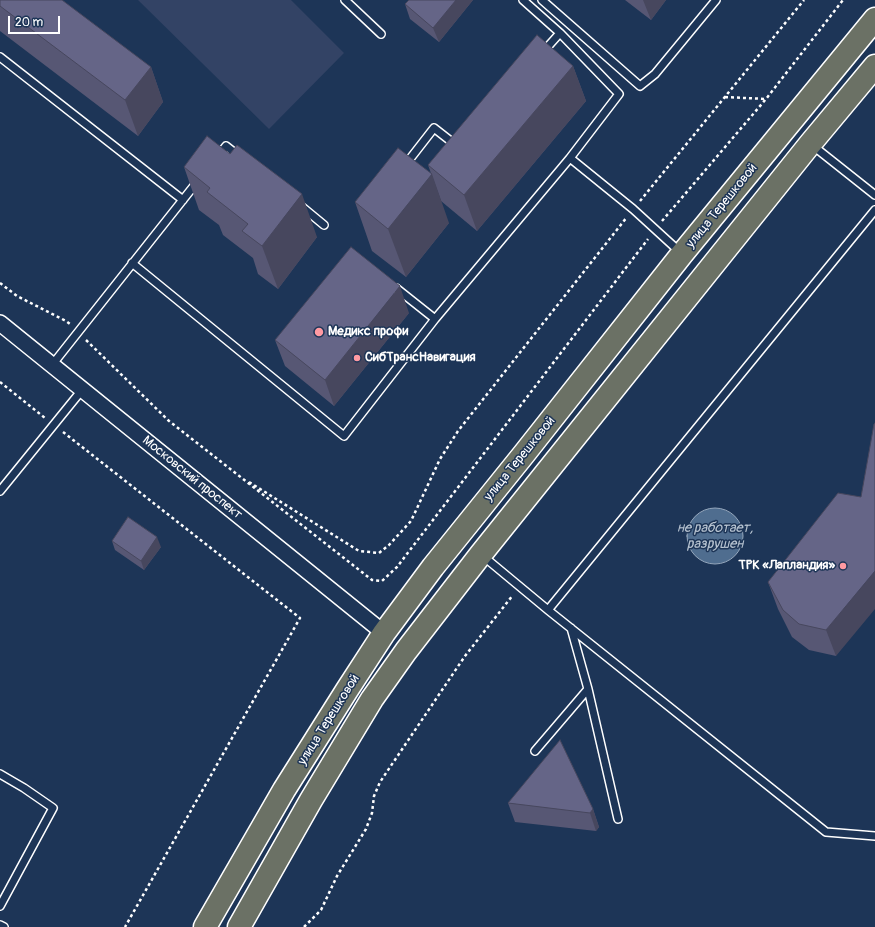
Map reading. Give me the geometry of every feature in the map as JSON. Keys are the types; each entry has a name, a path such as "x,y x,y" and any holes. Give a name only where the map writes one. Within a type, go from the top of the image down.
{"main road":[{"name":"улица Терешковой","path":"205,927 284,790 384,633 433,567 682,254 875,19"},
{"name":"улица Терешковой","path":"239,927 311,800 372,699 451,592 810,144 875,66"}],"street":[{"name":"Московский проспект","path":"0,323 384,633"}],"lane":[{"path":"345,0 381,34"},
{"path":"132,263 344,436 435,319 570,158 619,94 560,33 523,0"},
{"path":"542,0 640,86 655,74 716,0"},
{"path":"540,56 560,33"},
{"path":"0,57 183,200"},
{"path":"400,172 434,128 461,150 466,144"},
{"path":"810,144 875,195"},
{"path":"216,158 226,146 244,161"},
{"path":"570,158 633,209 682,254"},
{"path":"52,365 202,176"},
{"path":"293,200 324,224"},
{"path":"548,610 875,210"},
{"path":"388,282 435,319"},
{"path":"0,491 82,390"},
{"path":"481,554 548,610 826,832 875,836"},
{"path":"571,628 588,689 618,818"},
{"path":"534,751 588,689"},
{"path":"0,774 53,808 0,906"},
{"path":"0,925 4,927"}],"path":[{"path":"237,474 359,551 379,553 389,545 411,521 440,459 458,431 633,209 804,0"},
{"path":"0,283 17,296 66,321 169,421 372,580 382,581 397,567 656,229 766,99 843,0"},
{"path":"724,97 766,99"},
{"path":"0,382 300,618 125,927"},
{"path":"304,927 321,910 337,876 366,829 372,813 374,796 380,782 465,656 520,587"}],"shaded area":[{"path":"138,0 291,0 344,53 269,129"}],"water":[{"name":"не работает, разрушен","path":"709,508 721,508 731,512 739,520 743,530 743,542 739,552 731,560 721,564 709,564 699,560 691,552 687,542 687,530 691,520 699,512"}],"building":[{"path":"0,0 62,0 151,67 125,100 0,6"},
{"path":"409,0 456,0 433,28 405,4"},
{"path":"537,35 573,66 464,195 428,165"},
{"path":"207,136 230,154 237,145 302,194 262,246 242,231 248,224 207,192 210,188 184,167"},
{"path":"398,148 432,174 388,229 355,202"},
{"path":"351,247 400,286 325,380 275,340"},
{"path":"875,423 875,571 826,630 799,624 783,610 768,582 838,493 861,497"},
{"path":"128,517 157,537 141,561 112,541"},
{"path":"560,740 593,809 590,813 508,803"}],"place":[{"name":"Медикс профи","path":"319,332"},
{"name":"СибТрансНавигация","path":"357,358"},
{"name":"ТРК «Лапландия»","path":"843,566"}]}
